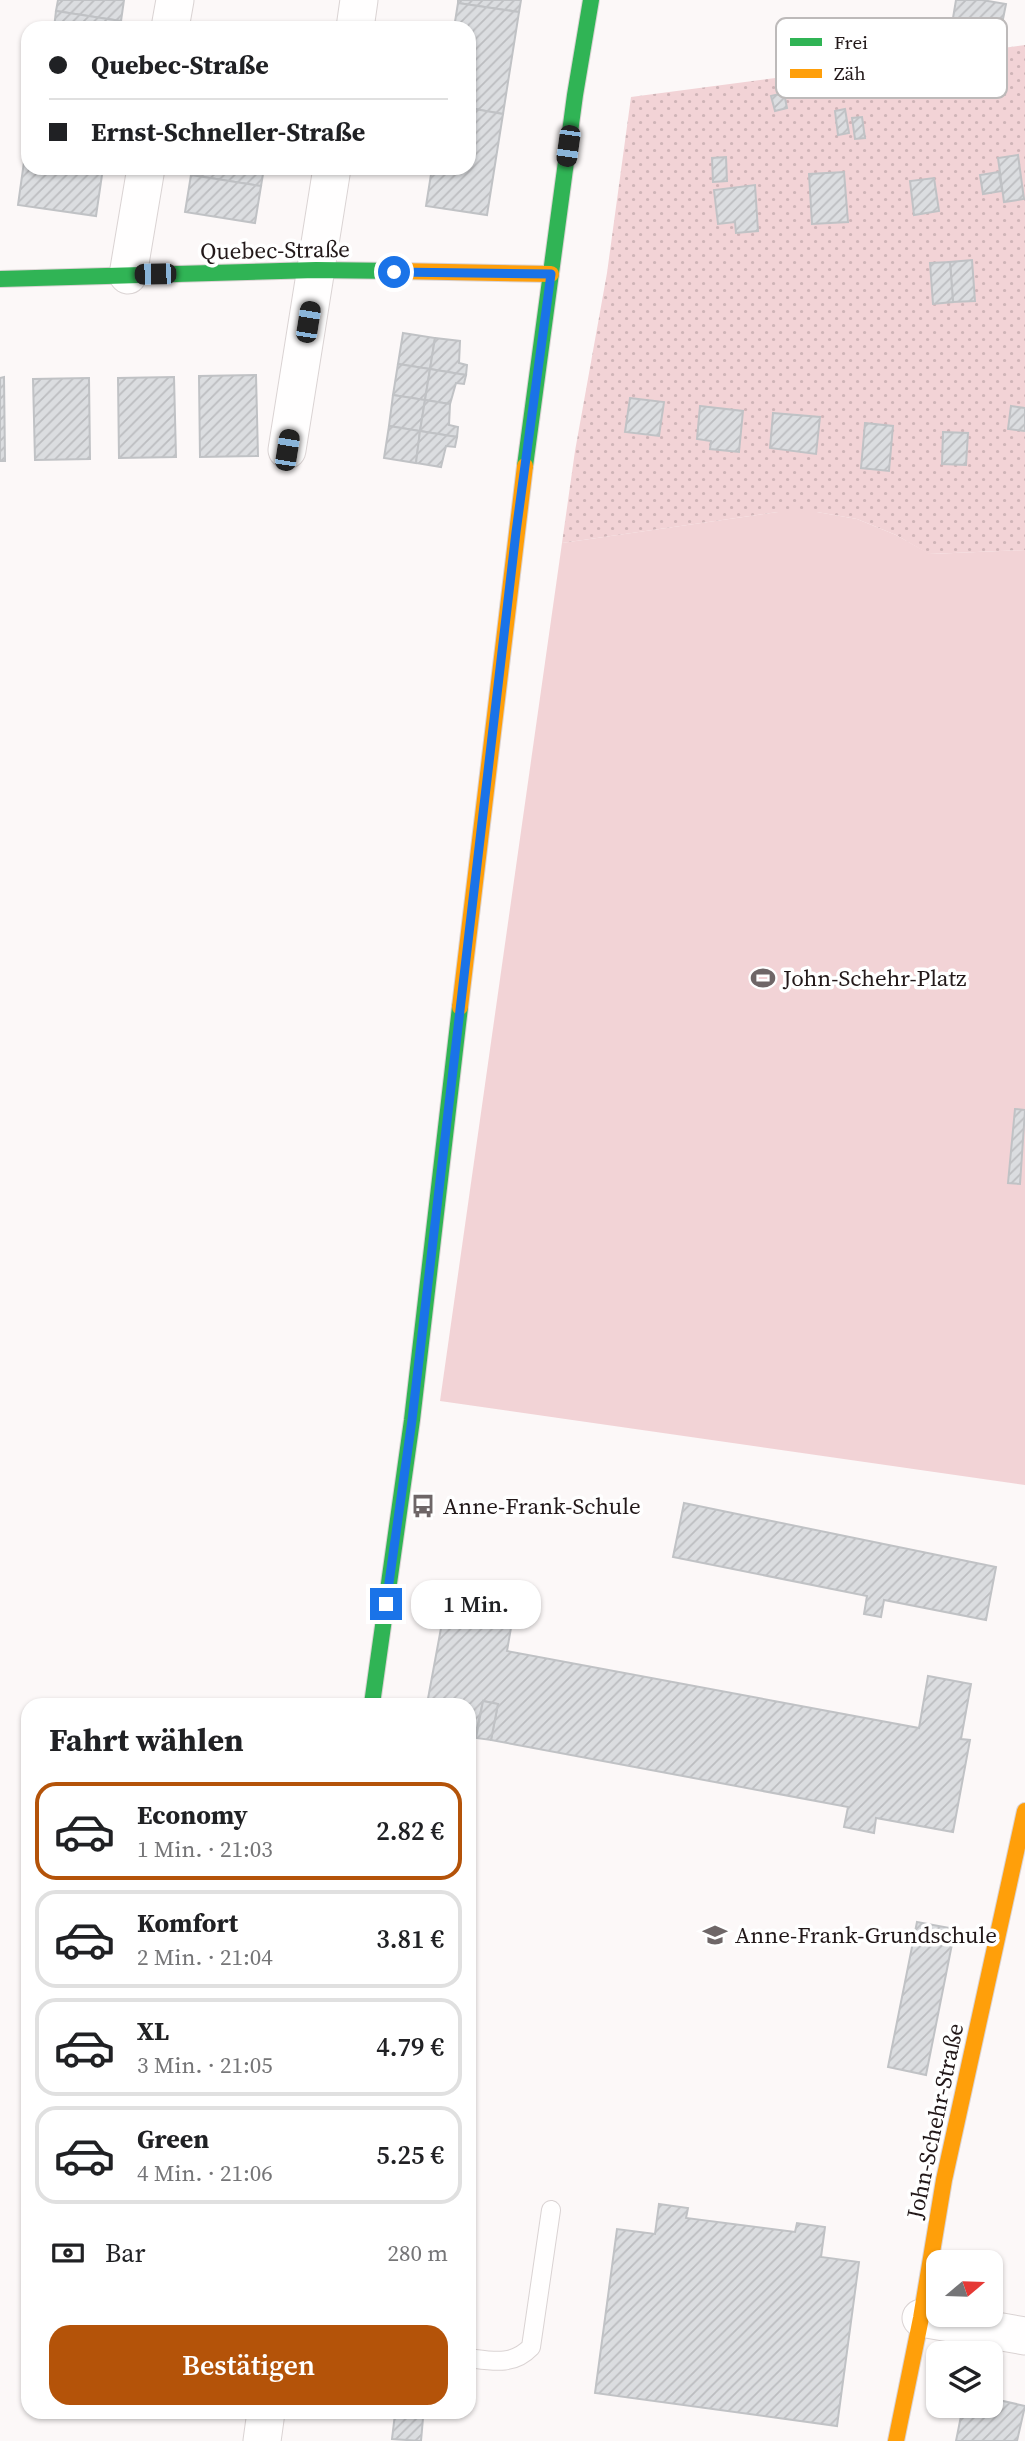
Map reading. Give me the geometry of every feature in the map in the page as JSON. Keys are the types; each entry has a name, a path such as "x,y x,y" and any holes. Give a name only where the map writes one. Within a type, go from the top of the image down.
{"street":[{"path":"171,21 175,0"},
{"path":"356,21 359,0"},
{"path":"373,1698 412,1420 516,532 575,94 591,0"},
{"path":"128,275 145,175"},
{"path":"287,450 331,175"},
{"name":"Quebec-Straße","path":"0,279 316,270 551,274"},
{"name":"John-Schehr-Straße","path":"896,2441 921,2318 944,2180 1025,1811"},
{"path":"921,2318 1025,2336"},
{"path":"262,2441 265,2419"}],"lane":[{"path":"476,2359 499,2362 523,2356 531,2347 551,2210"}],"shaded area":[{"path":"1025,45 1025,550 929,554 896,535 857,519 817,512 778,512 562,543 575,451 607,273 631,97 776,78 776,98 1007,98 1007,47"},
{"name":"John-Schehr-Platz","path":"778,512 817,512 857,519 896,535 930,554 1025,550 1025,1485 440,1401 562,543"}],"building":[{"path":"58,0 124,0 121,21 56,11"},
{"path":"458,0 521,0 519,12 458,3"},
{"path":"956,0 1006,4 1003,18 953,18"},
{"path":"458,3 519,12 503,114 476,109 476,21 455,21"},
{"path":"56,11 121,21 55,21"},
{"path":"771,96 785,98 787,108 775,111"},
{"path":"476,109 503,114 487,215 426,206 431,175 476,175"},
{"path":"845,109 849,133 838,135 835,111"},
{"path":"862,117 865,138 855,139 852,118"},
{"path":"1018,155 1024,199 1004,202 998,158"},
{"path":"726,157 727,181 713,182 712,158"},
{"path":"844,172 848,222 812,224 809,174"},
{"path":"999,172 1002,191 983,194 980,175"},
{"path":"22,175 102,175 96,216 18,205"},
{"path":"191,175 263,175 261,186"},
{"path":"191,175 261,186 255,223 185,212"},
{"path":"934,178 939,211 914,215 910,181"},
{"path":"755,185 758,231 736,233 735,222 718,224 714,190"},
{"path":"972,260 975,301 953,302 950,262"},
{"path":"950,262 953,302 933,304 930,263"},
{"path":"403,333 435,338 430,369 398,364"},
{"path":"435,338 460,341 459,363 467,365 466,375 430,369"},
{"path":"398,364 430,369 425,400 393,395"},
{"path":"430,369 466,375 464,384 456,383 450,404 425,400"},
{"path":"256,375 258,456 200,457 199,376"},
{"path":"4,377 5,461 0,461 0,378"},
{"path":"174,377 176,457 119,458 118,378"},
{"path":"89,378 90,459 35,460 33,379"},
{"path":"393,395 425,400 420,431 389,426"},
{"path":"630,398 664,402 659,436 625,432"},
{"path":"425,400 450,404 449,425 458,427 457,437 420,431"},
{"path":"700,406 743,411 739,452 710,449 711,441 697,439"},
{"path":"1011,406 1025,408 1025,431 1008,429"},
{"path":"773,413 820,417 816,454 770,448"},
{"path":"865,423 893,426 889,471 861,468"},
{"path":"389,426 420,431 416,463 384,458"},
{"path":"420,431 457,437 455,447 446,446 441,467 416,463"},
{"path":"943,432 968,433 966,465 942,464"},
{"path":"1015,1109 1025,1110 1020,1184 1008,1183"},
{"path":"684,1503 996,1567 986,1620 884,1600 881,1617 864,1614 867,1596 673,1557"},
{"path":"478,1595 513,1602 507,1651 919,1728 928,1676 971,1684 961,1739 970,1740 953,1832 876,1818 874,1833 844,1827 848,1807 491,1740 498,1704 483,1701 476,1733 476,1698 428,1698 444,1612 474,1617"},
{"path":"483,1701 498,1704 491,1740 476,1738"},
{"path":"917,1922 955,1929 926,2075 888,2067"},
{"path":"659,2204 688,2208 686,2218 795,2232 797,2223 825,2227 821,2257 859,2262 837,2426 595,2393 617,2229 655,2234"},
{"path":"1003,2401 1025,2406 1017,2441 956,2441 961,2418 1003,2418"},
{"path":"394,2419 423,2419 421,2441 392,2439"}],"traffic: fast":[{"path":"525,466 575,95 591,0"},
{"path":"0,279 316,270 398,271"},
{"path":"373,1698 412,1420 460,1007"}],"traffic: slow":[{"path":"398,271 551,274"},
{"path":"460,1007 525,466"},
{"path":"896,2441 921,2318 944,2180 1025,1811"}],"place":[{"name":"John-Schehr-Platz","path":"763,978"},
{"name":"Anne-Frank-Schule","path":"423,1506"},
{"name":"Anne-Frank-Grundschule","path":"715,1935"}],"route":[{"path":"386,1604 412,1420 516,532 551,274 394,272"}]}
